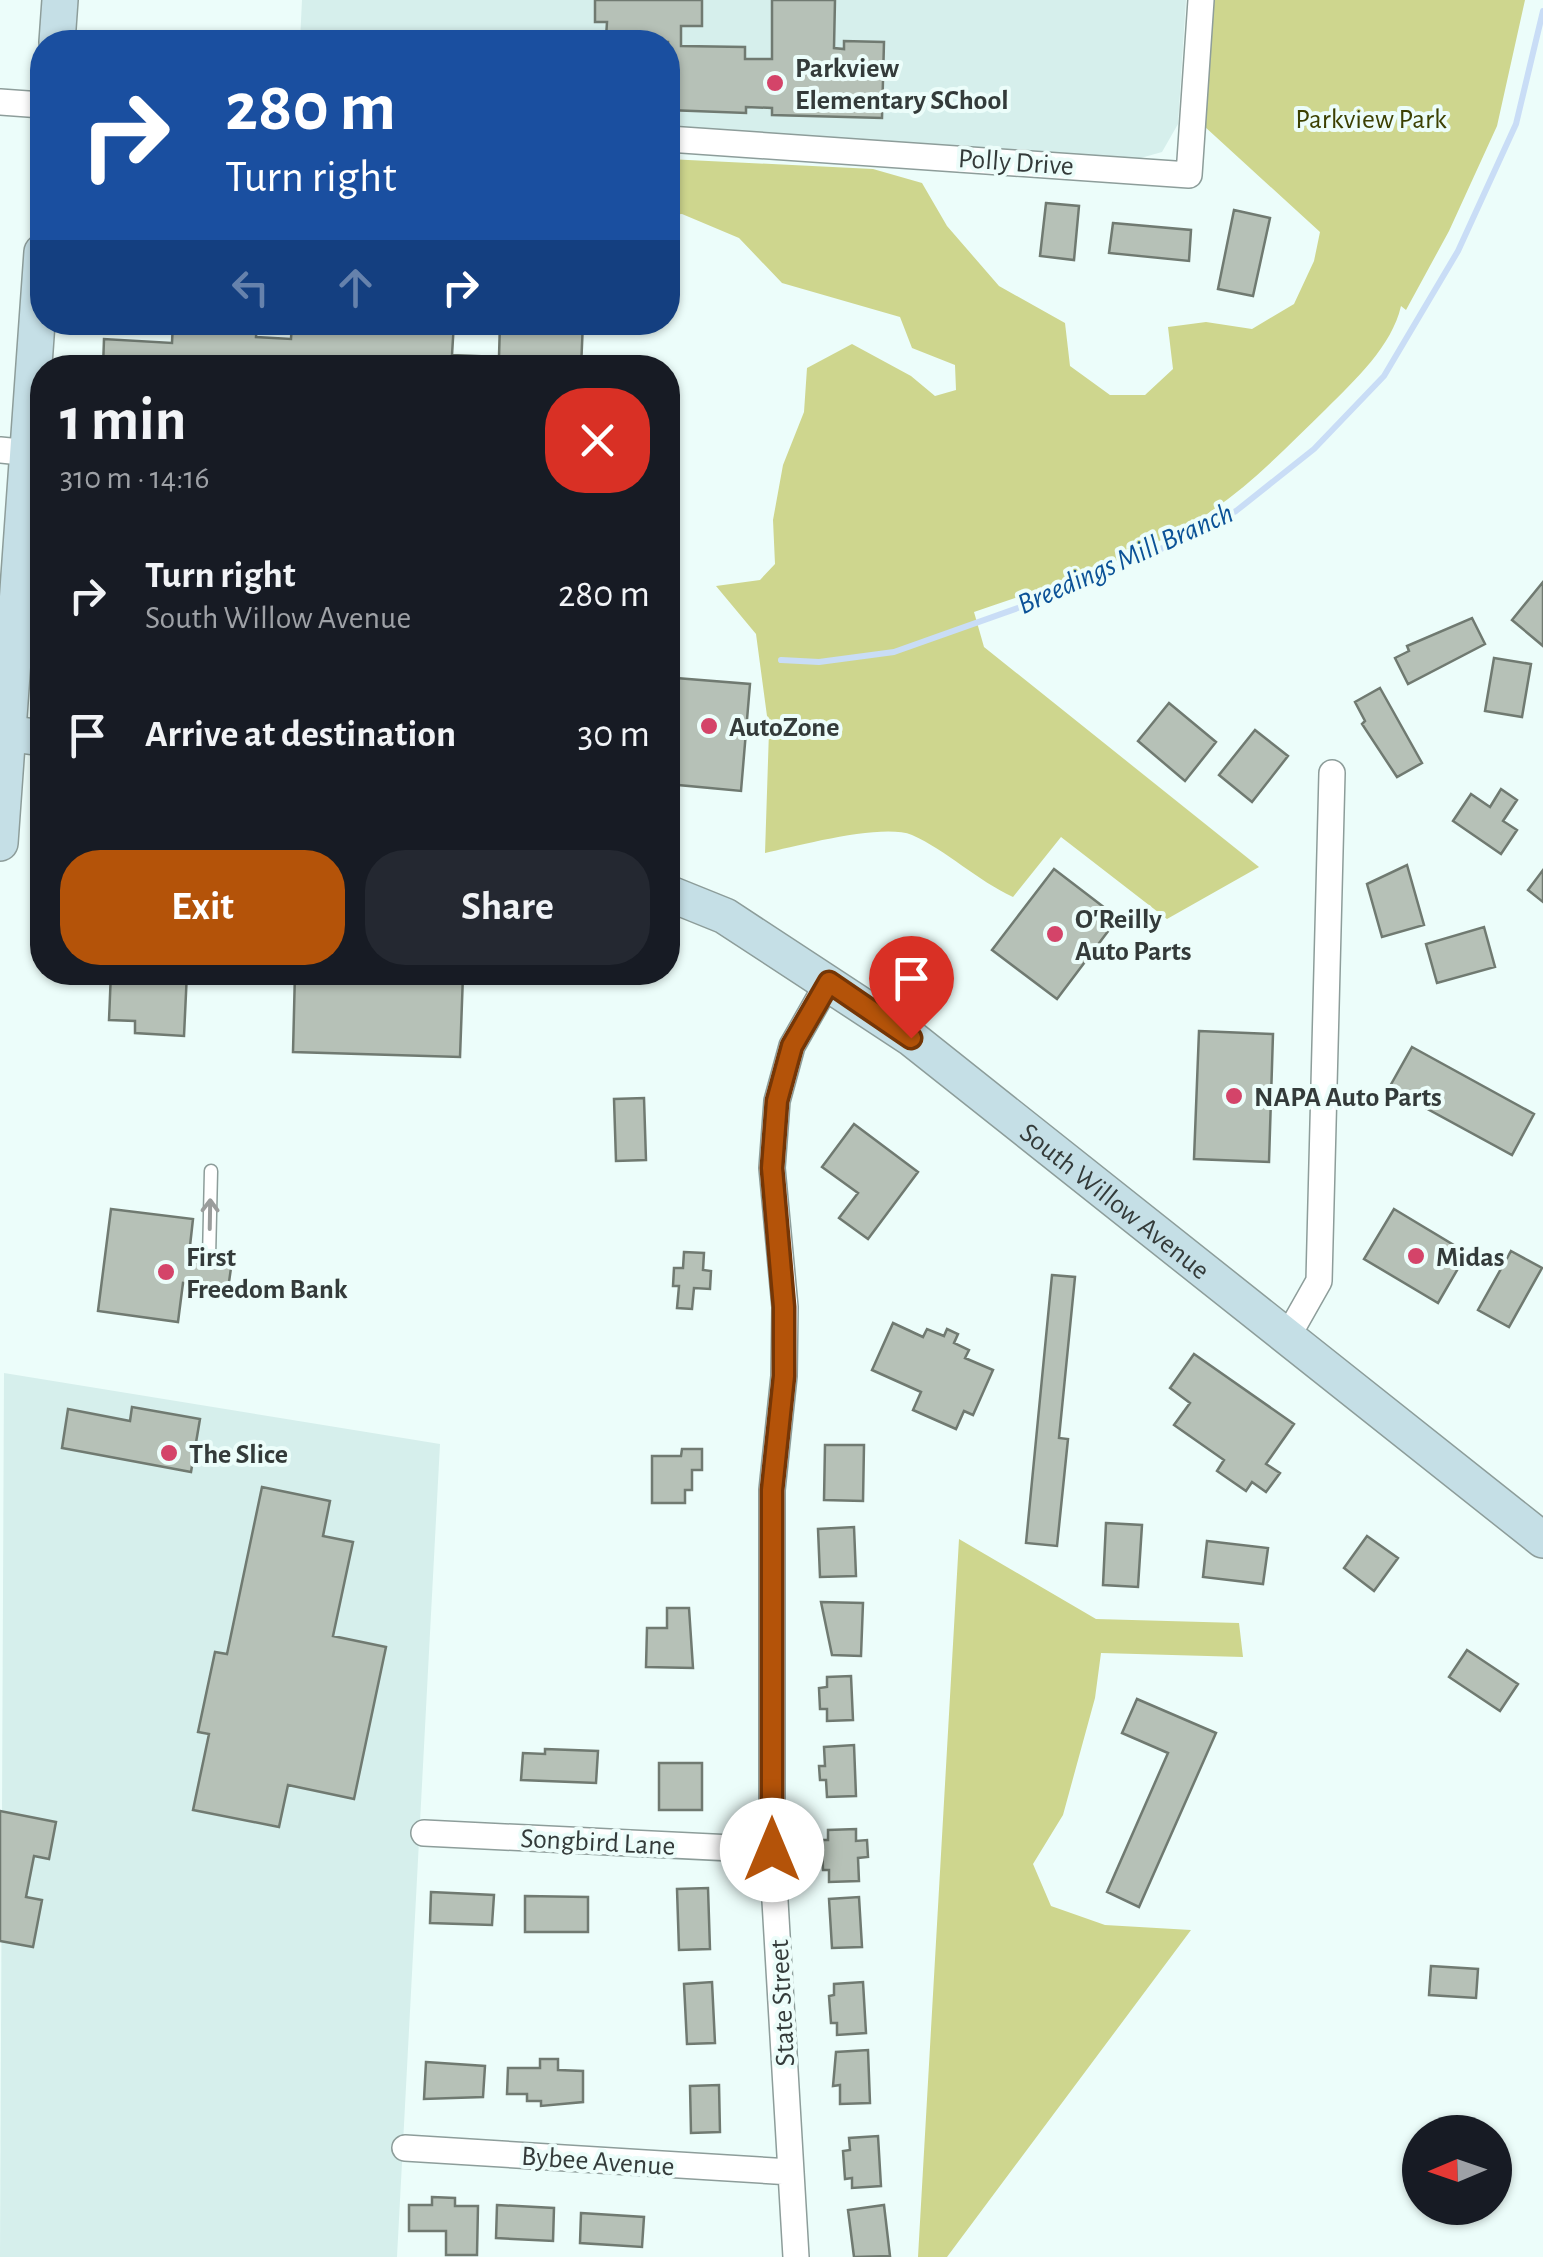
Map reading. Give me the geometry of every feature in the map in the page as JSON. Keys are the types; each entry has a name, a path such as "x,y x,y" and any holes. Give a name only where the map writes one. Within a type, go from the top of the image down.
{"main road":[{"path":"58,30 60,0"},
{"path":"0,843 17,734 15,452 31,335"},
{"name":"South Willow Avenue","path":"680,898 725,916 922,1046 1289,1334 1543,1540"}],"street":[{"name":"Polly Drive","path":"680,140 1189,175 1201,0"},
{"path":"0,102 30,104"},
{"path":"1289,1334 1319,1281 1332,773"},
{"name":"State Street","path":"796,2257 772,1850 772,1490 784,1376 784,1307 772,1168 777,1101 792,1046 829,982"},
{"name":"Songbird Lane","path":"424,1833 772,1850"},
{"name":"Bybee Avenue","path":"404,2148 790,2172"}],"lane":[{"path":"210,1258 211,1171"}],"shaded area":[{"path":"302,0 1186,0 1178,124 1162,152 1130,161 680,128 680,30 301,30"},
{"path":"4,1373 440,1444 397,2257 0,2257"}],"green space":[{"name":"Parkview Park","path":"1212,0 1525,0 1497,126 1449,231 1406,310 1401,306 1390,335 1360,374 1263,470 1193,523 1114,562 974,612 984,647 1259,867 1167,919 1061,837 1013,897 925,841 898,832 840,837 765,853 769,731 756,634 716,586 760,580 775,564 773,520 783,465 804,412 807,368 852,344 911,376 935,396 956,390 955,365 912,348 900,317 782,283 739,238 680,214 680,160 873,169 922,183 947,226 999,286 1065,323 1070,366 1110,395 1145,395 1173,369 1168,327 1206,322 1252,329 1294,304 1314,261 1320,232 1204,126"},
{"path":"959,1539 1096,1619 1239,1623 1243,1657 1101,1653 1095,1698 1063,1815 1033,1864 1051,1906 1105,1925 1191,1930 947,2257 918,2257"}],"building":[{"name":"Parkview Elementary SChool","path":"595,0 702,0 702,26 681,26 681,46 745,47 745,59 772,59 772,0 835,0 834,48 844,49 844,41 884,42 882,118 772,115 772,108 746,107 746,113 680,110 680,30 606,30 607,22 595,22"},
{"path":"1046,203 1079,206 1074,260 1040,256"},
{"path":"1234,210 1270,218 1253,296 1218,289"},
{"path":"1113,223 1191,230 1189,261 1109,253"},
{"path":"172,335 291,339 291,335 453,335 452,355 103,355 104,339 172,343"},
{"path":"500,335 582,335 582,355 499,355"},
{"path":"1543,582 1543,646 1512,620"},
{"path":"1472,618 1485,644 1408,684 1395,658 1409,651 1407,646"},
{"path":"1494,658 1531,664 1522,717 1485,711"},
{"name":"AutoZone","path":"680,678 750,684 741,791 680,785"},
{"path":"1380,688 1422,763 1397,777 1362,724 1365,721 1355,702"},
{"path":"1169,703 1216,742 1185,781 1138,741"},
{"path":"1255,730 1288,756 1252,802 1219,775"},
{"path":"1501,789 1517,800 1503,821 1517,830 1501,854 1453,821 1471,794 1490,807"},
{"path":"1407,865 1424,925 1382,937 1367,884"},
{"name":"O'Reilly Auto Parts","path":"1054,869 1118,918 1057,999 992,950"},
{"path":"1543,870 1543,902 1528,890"},
{"path":"1484,927 1495,967 1437,983 1426,944"},
{"path":"110,985 186,985 184,1036 135,1033 135,1021 109,1020"},
{"path":"295,985 463,985 460,1057 293,1052"},
{"name":"NAPA Auto Parts","path":"1199,1031 1273,1034 1269,1162 1194,1159"},
{"path":"1412,1047 1534,1114 1512,1155 1389,1088"},
{"path":"644,1098 646,1160 616,1161 614,1099"},
{"path":"854,1124 918,1172 868,1239 839,1218 858,1193 822,1167"},
{"name":"First Freedom Bank","path":"111,1209 193,1219 189,1255 232,1261 228,1289 183,1283 178,1322 98,1311"},
{"name":"Midas","path":"1394,1209 1467,1253 1438,1303 1364,1259"},
{"path":"1511,1251 1542,1268 1509,1327 1478,1310"},
{"path":"684,1252 704,1253 703,1270 711,1271 710,1289 694,1288 692,1309 677,1308 679,1286 673,1286 674,1268 683,1268"},
{"path":"1052,1275 1075,1277 1059,1438 1068,1439 1057,1546 1026,1543"},
{"path":"893,1323 923,1337 927,1329 944,1336 947,1329 958,1334 954,1343 969,1350 965,1358 993,1370 973,1415 964,1411 956,1429 913,1410 921,1392 872,1370"},
{"path":"1194,1354 1294,1424 1266,1464 1280,1473 1266,1492 1252,1482 1246,1491 1217,1471 1224,1460 1174,1425 1190,1403 1170,1388"},
{"path":"132,1407 200,1419 191,1472 62,1448 68,1409 130,1421"},
{"path":"825,1445 864,1445 863,1501 824,1500"},
{"path":"682,1449 702,1449 702,1470 692,1470 692,1490 685,1490 685,1503 652,1503 652,1456 681,1456"},
{"path":"262,1487 330,1501 323,1536 353,1542 333,1636 386,1647 354,1799 288,1785 279,1827 193,1810 209,1734 198,1732 215,1652 227,1654"},
{"path":"1106,1523 1142,1525 1138,1587 1103,1585"},
{"path":"854,1527 856,1576 820,1577 818,1529"},
{"path":"1367,1536 1398,1558 1374,1591 1344,1568"},
{"path":"1207,1541 1268,1548 1263,1584 1203,1577"},
{"path":"821,1602 863,1603 861,1656 832,1655"},
{"path":"667,1608 689,1608 693,1668 646,1667 647,1628 667,1628"},
{"path":"1467,1650 1518,1684 1500,1711 1449,1677"},
{"path":"851,1676 853,1720 827,1721 827,1709 820,1709 819,1688 827,1687 827,1677"},
{"path":"1137,1699 1216,1733 1139,1907 1107,1892 1168,1753 1122,1733"},
{"path":"854,1745 856,1796 827,1797 826,1780 820,1780 819,1766 825,1766 824,1747"},
{"path":"545,1749 598,1751 596,1783 521,1780 523,1753 545,1754"},
{"path":"659,1763 702,1763 702,1810 659,1810"},
{"path":"0,1811 56,1822 49,1859 34,1856 26,1897 42,1900 33,1947 0,1941"},
{"path":"856,1829 856,1841 867,1840 868,1857 858,1858 859,1881 829,1882 829,1870 823,1870 822,1840 828,1840 828,1830"},
{"path":"708,1888 710,1949 679,1950 677,1889"},
{"path":"431,1892 494,1895 492,1925 430,1923"},
{"path":"525,1896 588,1897 588,1932 525,1932"},
{"path":"859,1897 862,1947 832,1948 829,1899"},
{"path":"1431,1966 1478,1969 1476,1998 1429,1995"},
{"path":"712,1982 715,2043 687,2044 684,1984"},
{"path":"863,1982 866,2033 837,2035 837,2023 831,2023 829,1996 834,1995 834,1984"},
{"path":"868,2050 870,2103 840,2104 840,2085 833,2086 836,2052"},
{"path":"540,2059 558,2059 558,2070 583,2071 583,2102 541,2106 541,2101 527,2101 527,2094 507,2094 508,2068 540,2068"},
{"path":"426,2062 485,2066 483,2097 424,2099"},
{"path":"719,2085 720,2132 691,2133 690,2086"},
{"path":"878,2136 881,2186 852,2188 852,2178 845,2179 843,2151 850,2150 849,2138"},
{"path":"432,2197 455,2198 455,2206 478,2206 477,2255 446,2255 446,2231 409,2231 409,2205 432,2205"},
{"path":"497,2205 554,2208 553,2241 496,2238"},
{"path":"884,2205 890,2256 854,2257 848,2210"},
{"path":"581,2213 644,2217 642,2247 580,2243"}],"waterway":[{"name":"Breedings Mill Branch","path":"781,660 819,662 894,652 1032,603 1141,559 1236,511 1314,449 1384,376 1458,251 1516,124 1543,11"}],"place":[{"name":"Parkview Elementary SChool","path":"775,83"},
{"name":"AutoZone","path":"709,726"},
{"name":"O'Reilly Auto Parts","path":"1055,934"},
{"name":"NAPA Auto Parts","path":"1234,1096"},
{"name":"Midas","path":"1416,1256"},
{"name":"First Freedom Bank","path":"166,1272"},
{"name":"The Slice","path":"169,1453"}],"route":[{"path":"772,1850 772,1490 784,1376 781,1234 772,1168 777,1101 792,1046 829,982 911,1038"}]}
